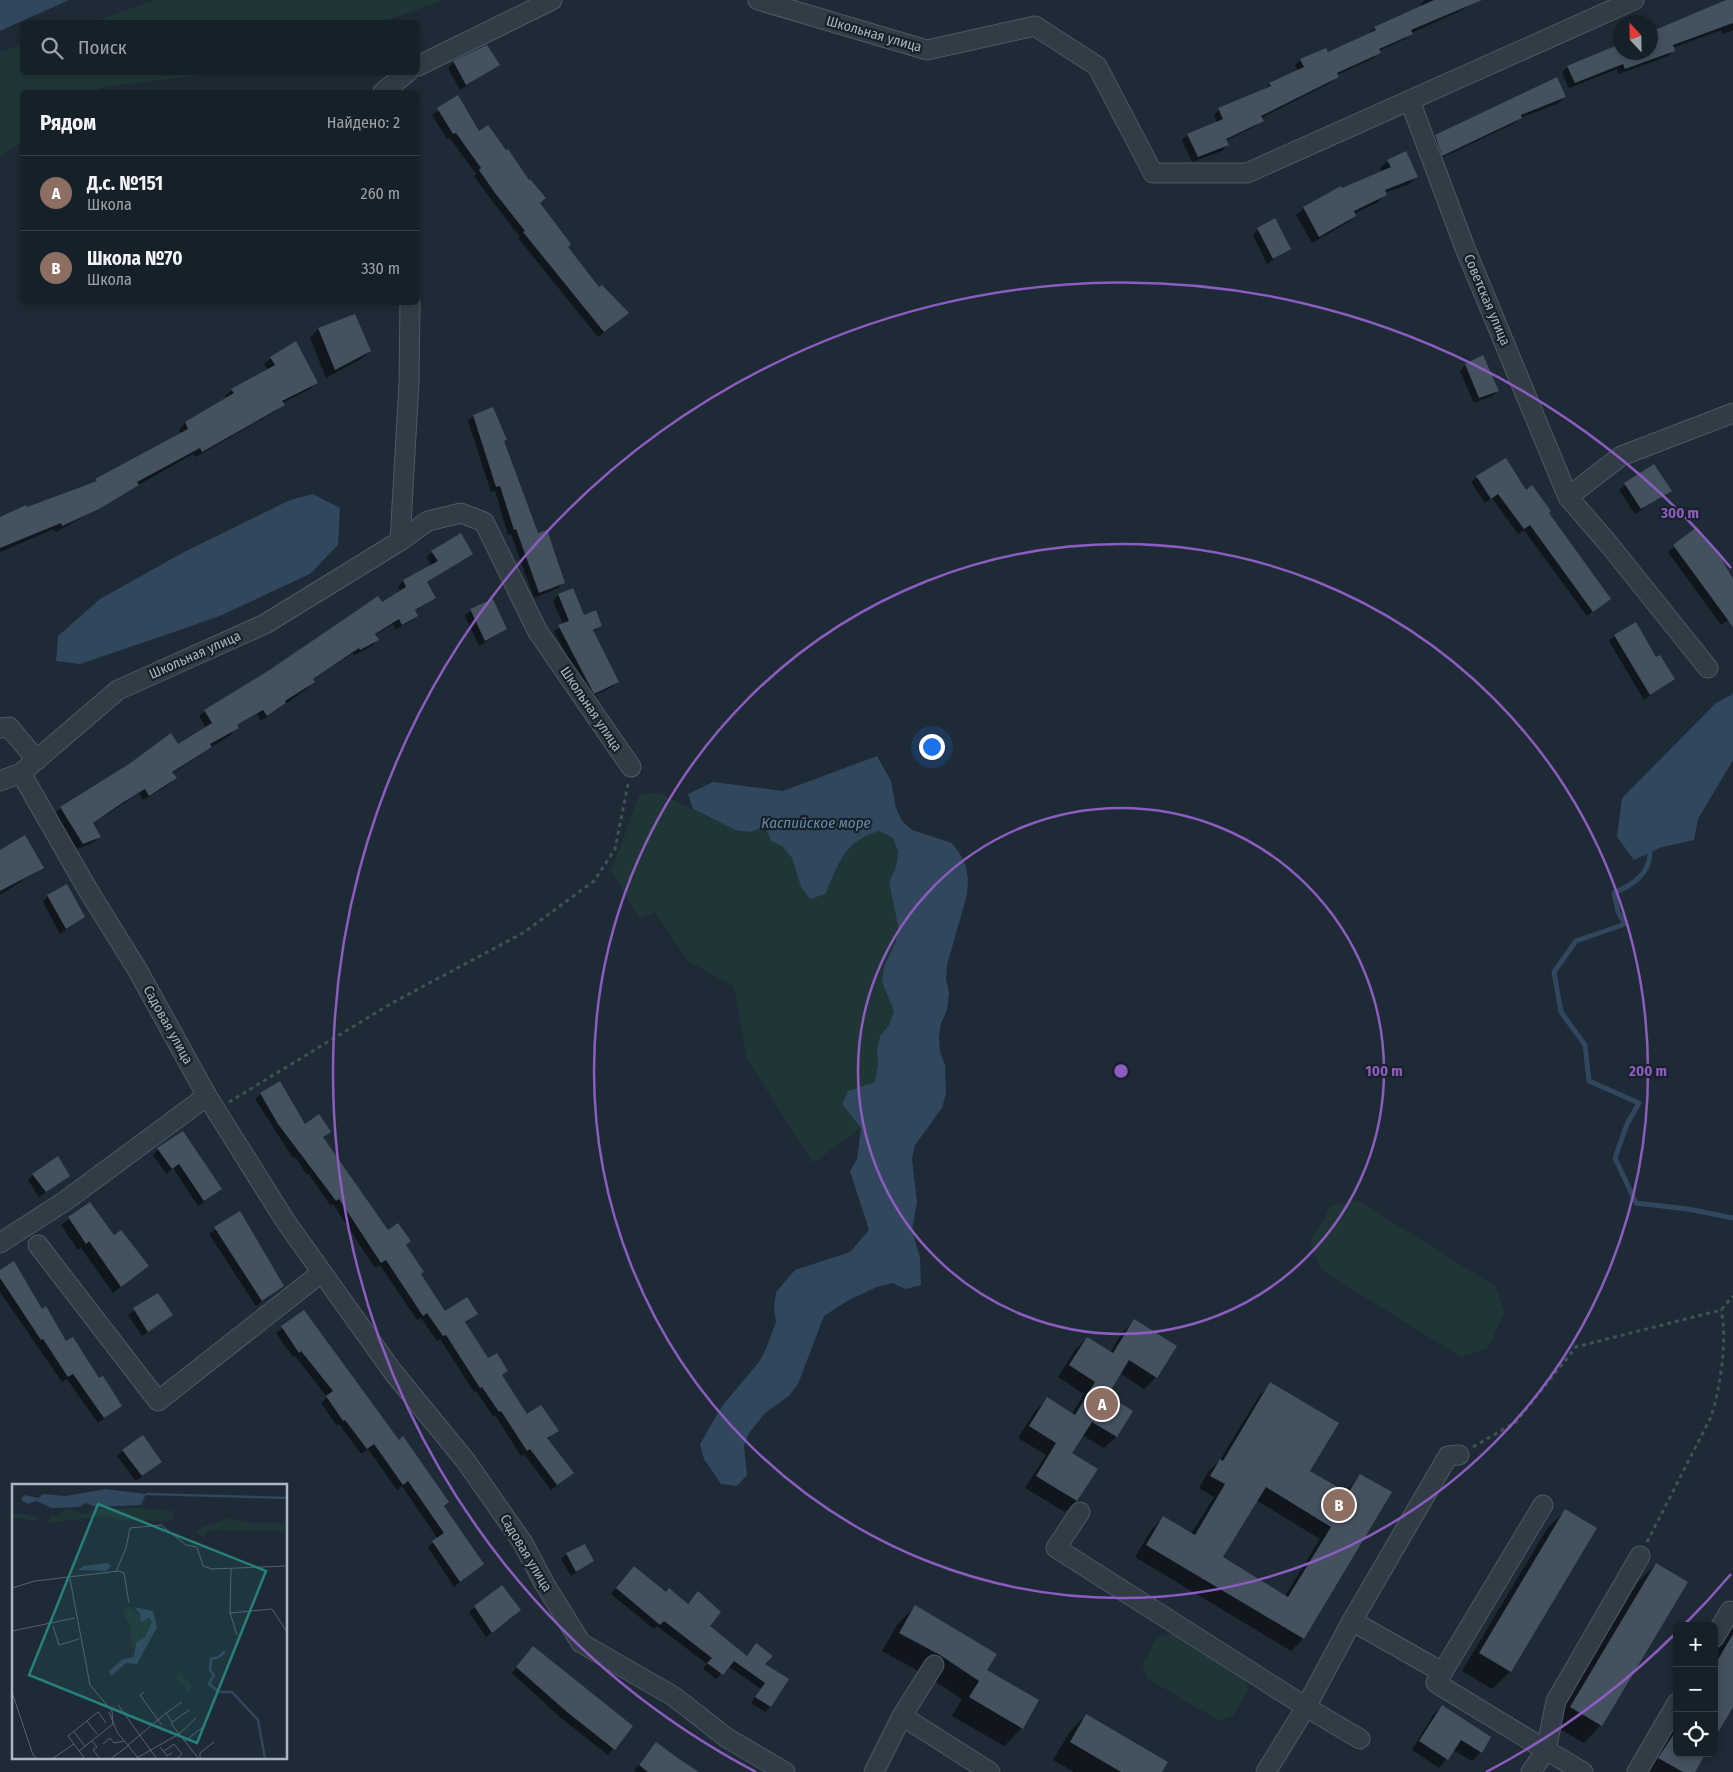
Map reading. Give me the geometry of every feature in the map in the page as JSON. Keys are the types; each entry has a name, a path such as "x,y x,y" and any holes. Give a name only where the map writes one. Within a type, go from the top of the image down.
{"street":[{"path":"420,65 552,0"},
{"name":"Школьная улица","path":"758,0 927,50 1035,26 1097,66 1153,173 1247,173 1410,101"},
{"path":"1410,101 1634,0"},
{"path":"385,90 404,75"},
{"name":"Советская улица","path":"1410,101 1465,248 1568,498 1607,542 1708,668"},
{"path":"400,542 409,383 410,305"},
{"path":"1568,498 1621,456 1733,413"},
{"name":"Школьная улица","path":"0,781 21,773 118,690 265,624 400,542 428,521 461,513 484,522 538,632 631,767"},
{"path":"0,728 9,727 36,760"},
{"name":"Садовая улица","path":"21,773 88,890 137,969 212,1103 286,1222 393,1372 465,1460 523,1543 544,1584 581,1643 673,1696 727,1738 785,1772"},
{"path":"0,1243 212,1103"},
{"path":"38,1245 158,1401 321,1273"},
{"path":"1266,1772 1306,1707 1352,1621 1448,1456 1459,1455"},
{"path":"1543,1505 1436,1683 1583,1772"},
{"path":"1080,1512 1056,1548 1306,1707 1360,1739"},
{"path":"1531,1772 1546,1750 1556,1700 1640,1556"},
{"path":"1718,1631 1730,1611"},
{"path":"1352,1621 1442,1672"},
{"path":"874,1772 902,1716 934,1665"},
{"path":"1637,1772 1673,1710"},
{"path":"902,1716 990,1772"}],"path":[{"path":"212,1103 523,933 594,881 615,849 631,767"},
{"path":"1459,1455 1516,1422 1576,1347 1721,1310 1733,1296"},
{"path":"1640,1556 1711,1417 1720,1385 1724,1325 1721,1310"}],"green space":[{"path":"155,0 444,0 388,20 98,20"},
{"path":"20,46 20,75 203,75 102,87 98,90 20,90 20,143 0,157 0,52"},
{"path":"659,793 735,830 751,832 765,826 771,841 782,846 792,858 801,887 831,881 838,863 848,849 862,839 879,831 893,838 898,852 896,867 889,882 898,926 896,941 884,967 882,982 894,1011 889,1025 880,1036 875,1082 848,1091 842,1104 861,1128 813,1163 747,1059 734,987 688,961 655,912 640,919 611,871 640,794"},
{"path":"1359,1201 1495,1286 1505,1312 1488,1348 1461,1357 1321,1270 1310,1243 1331,1206"},
{"path":"1175,1633 1243,1674 1249,1689 1233,1716 1219,1721 1147,1678 1142,1664 1158,1637"}],"water":[{"path":"0,0 69,0 24,20 20,20 20,22 0,31"},
{"path":"313,494 340,508 338,545 310,574 222,615 183,629 80,664 56,661 58,636 100,599 184,552 290,500"},
{"path":"1733,694 1733,760 1698,819 1694,840 1662,847 1634,860 1617,837 1622,798 1716,703"},
{"name":"Каспийское море","path":"877,756 891,781 896,808 902,821 912,830 952,843 966,866 968,880 967,895 947,965 946,979 949,993 947,1010 941,1023 939,1037 940,1051 945,1065 946,1094 942,1108 915,1145 912,1159 917,1202 912,1231 920,1257 921,1285 906,1289 892,1283 877,1287 849,1300 824,1316 798,1384 789,1396 765,1413 749,1433 744,1446 747,1475 737,1486 721,1484 704,1459 700,1444 722,1406 759,1362 766,1349 776,1322 774,1307 776,1292 795,1270 850,1252 869,1230 850,1171 857,1159 861,1128 842,1104 848,1091 875,1082 880,1036 889,1025 894,1011 882,982 884,967 896,941 898,926 889,882 896,867 898,852 893,838 879,831 857,841 839,863 825,894 810,899 801,887 792,858 782,846 771,841 765,826 751,832 735,830 693,809 688,794 713,782 783,791"}],"building":[{"path":"1434,0 1482,0 1411,30 1413,34 1379,49 1381,53 1337,73 1339,77 1261,116 1264,121 1226,139 1229,145 1198,157 1187,134 1223,119 1218,108 1271,86 1269,83 1304,67 1300,59 1326,48 1328,52 1376,30 1374,27"},
{"path":"1726,0 1733,0 1733,23 1673,45 1675,51 1658,57 1658,29"},
{"path":"487,45 500,65 466,85 453,61"},
{"path":"1613,47 1613,60 1650,60 1625,69 1623,64 1575,83 1567,66"},
{"path":"1557,77 1566,97 1521,115 1522,118 1442,156 1435,135"},
{"path":"458,95 479,131 488,125 506,150 508,149 529,180 546,198 540,203 571,244 568,247 599,287 602,285 629,313 604,332 523,232 525,231 495,193 479,170 481,168 456,133 453,134 437,108"},
{"path":"1406,151 1418,177 1385,190 1387,195 1354,211 1356,216 1319,237 1303,207 1341,186 1342,188 1391,167 1387,160"},
{"path":"1275,218 1291,249 1273,259 1257,228"},
{"path":"355,314 371,351 335,370 318,328"},
{"path":"296,341 318,383 282,401 285,405 202,452 200,448 137,482 139,485 99,509 62,526 61,523 0,548 0,517 26,505 27,507 97,481 95,479 188,429 185,422 234,393 231,389 275,365 270,357"},
{"path":"1483,355 1499,391 1479,398 1465,364"},
{"path":"493,407 507,440 504,441 538,533 547,530 565,583 539,593 516,529 514,530 500,486 496,487 473,415"},
{"path":"1506,458 1526,490 1532,485 1551,511 1549,513 1611,599 1593,612 1530,525 1524,529 1498,494 1491,499 1476,476"},
{"path":"1654,464 1672,491 1641,509 1624,483"},
{"path":"1697,527 1721,558 1733,579 1733,627 1673,545"},
{"path":"461,533 473,554 427,582 436,598 415,610 418,616 402,625 399,619 375,634 379,640 360,650 359,648 313,679 315,682 285,701 286,703 267,716 263,710 237,725 239,728 210,744 212,747 172,772 177,778 149,796 145,789 122,803 93,823 101,837 83,844 60,807 129,764 171,733 178,744 212,723 204,710 271,669 378,596 382,602 406,587 403,580 438,561 431,551"},
{"path":"573,588 584,615 596,610 602,626 593,630 619,682 594,694 558,625 569,621 558,594"},
{"path":"493,599 507,629 485,641 470,609"},
{"path":"1636,622 1656,657 1660,655 1675,679 1650,695 1614,635"},
{"path":"25,835 44,868 0,891 0,850"},
{"path":"67,884 85,917 66,929 47,895"},
{"path":"280,1081 305,1124 319,1114 331,1132 323,1137 388,1230 398,1223 411,1241 406,1245 424,1272 421,1274 445,1311 467,1297 478,1314 465,1322 488,1358 497,1353 508,1371 502,1375 527,1414 541,1405 559,1431 547,1438 574,1473 557,1485 530,1449 527,1451 501,1411 499,1412 482,1387 480,1388 446,1335 443,1336 427,1313 423,1316 386,1260 381,1263 339,1199 336,1201 278,1124 260,1093"},
{"path":"183,1131 222,1189 204,1201 179,1164 172,1169 157,1148"},
{"path":"58,1156 70,1176 46,1192 32,1174"},
{"path":"90,1202 114,1235 121,1230 149,1266 121,1287 89,1241 86,1244 68,1217"},
{"path":"240,1211 284,1286 262,1301 214,1227"},
{"path":"14,1261 42,1309 46,1306 66,1341 73,1337 99,1378 103,1376 122,1406 104,1418 73,1374 68,1377 0,1278 0,1270"},
{"path":"158,1293 173,1315 148,1332 133,1308"},
{"path":"304,1310 399,1440 403,1436 449,1502 444,1506 484,1564 460,1582 432,1541 444,1533 408,1481 403,1485 374,1444 367,1449 345,1420 343,1421 326,1396 333,1391 301,1351 299,1353 281,1326"},
{"path":"1134,1319 1177,1346 1157,1378 1129,1360 1108,1395 1133,1411 1117,1437 1092,1422 1072,1453 1098,1469 1077,1501 1036,1476 1056,1443 1029,1426 1047,1397 1075,1415 1095,1382 1069,1365 1087,1337 1113,1353"},
{"path":"1270,1382 1339,1423 1310,1471 1348,1493 1360,1474 1392,1492 1304,1639 1146,1545 1163,1516 1195,1535 1225,1484 1210,1476 1220,1459 1223,1461","holes":["1266,1487 1331,1527 1288,1597 1223,1557"]},
{"path":"143,1435 162,1462 142,1476 122,1450"},
{"path":"1565,1509 1597,1528 1511,1672 1479,1653"},
{"path":"585,1544 594,1561 576,1572 566,1553"},
{"path":"1656,1563 1688,1582 1602,1726 1570,1707"},
{"path":"634,1566 666,1592 669,1588 688,1604 698,1591 721,1612 710,1626 747,1656 756,1643 773,1656 765,1664 789,1679 771,1707 755,1697 765,1683 734,1661 723,1675 707,1663 712,1658 664,1621 660,1625 616,1588"},
{"path":"502,1585 521,1610 492,1633 474,1606"},
{"path":"915,1605 997,1654 987,1670 1039,1700 1023,1729 969,1697 979,1681 940,1655 899,1633"},
{"path":"1733,1634 1733,1707 1718,1732 1718,1667 1718,1659"},
{"path":"533,1646 633,1726 615,1750 567,1712 516,1667"},
{"path":"1442,1705 1491,1737 1482,1753 1461,1740 1448,1760 1419,1741"},
{"path":"1086,1714 1168,1762 1162,1772 1121,1772 1070,1742"},
{"path":"1673,1735 1673,1757 1704,1757 1695,1772 1683,1772 1658,1758"},
{"path":"656,1742 699,1772 648,1772 639,1765"}],"waterway":[{"path":"1650,853 1647,867 1639,878 1614,893 1618,912 1625,924 1576,941 1554,972 1561,1012 1585,1045 1589,1081 1639,1103 1627,1124 1615,1158 1636,1203 1688,1209 1733,1218"}],"place":[{"name":"Д.с. №151","path":"1102,1404"},
{"name":"Школа №70","path":"1339,1505"}]}
